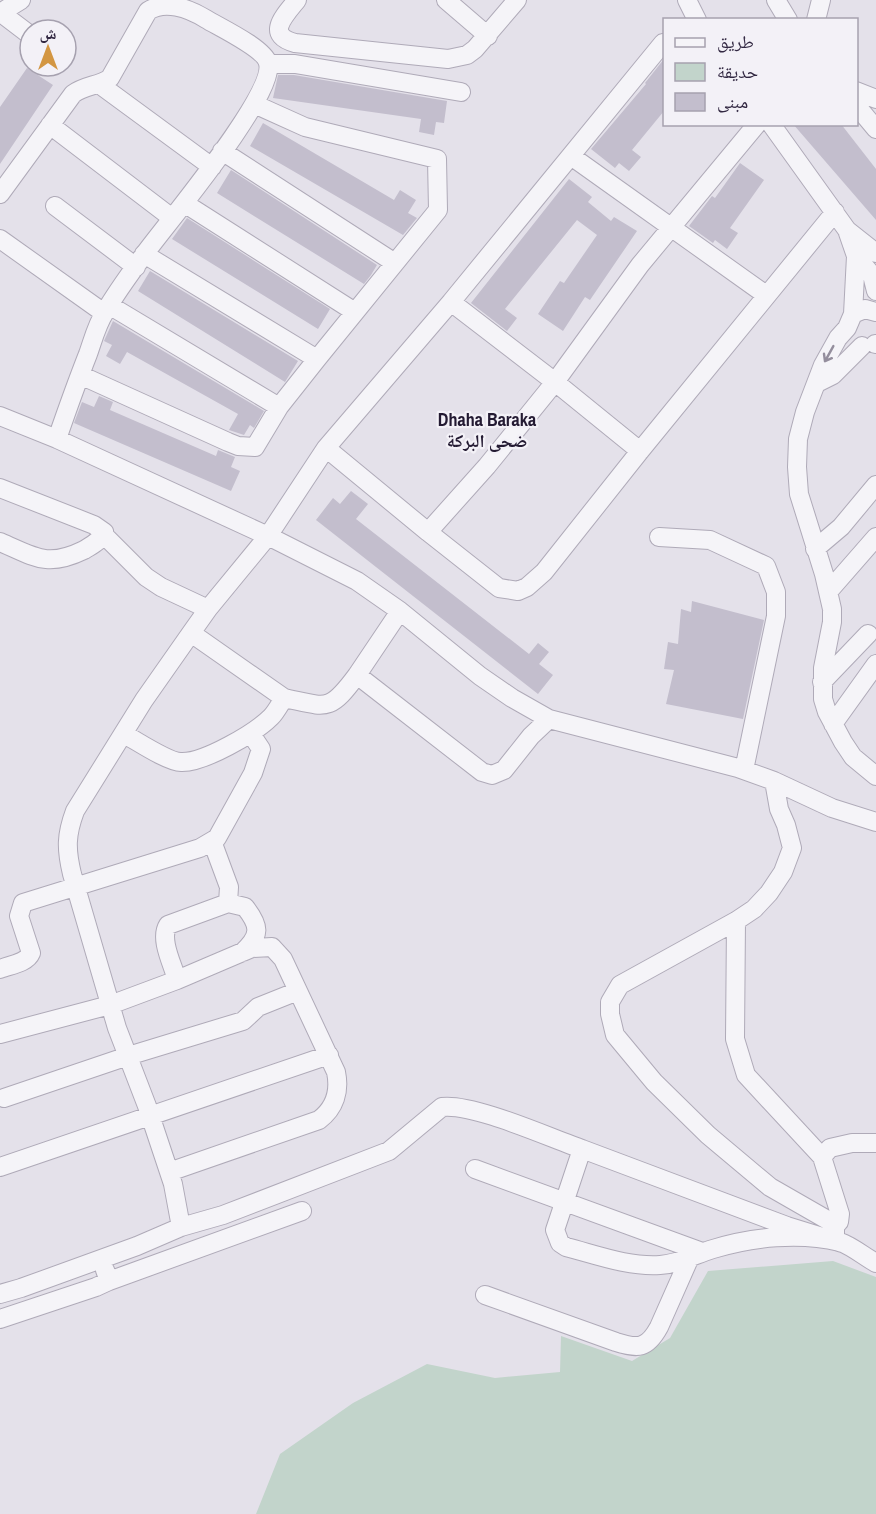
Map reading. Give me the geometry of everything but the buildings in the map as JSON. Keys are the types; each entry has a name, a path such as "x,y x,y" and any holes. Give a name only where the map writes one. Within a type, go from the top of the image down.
{"street":[{"path":"18,26 1,13 21,0"},
{"path":"297,0 282,19 279,27 280,35 286,41 296,44 448,58 467,55 482,44 517,0"},
{"path":"446,0 488,36"},
{"path":"687,0 696,18"},
{"path":"776,0 787,18"},
{"path":"816,18 821,0"},
{"path":"0,194 73,94 81,87 99,84 110,78 148,11 154,5 177,3 256,49 266,59 267,76 254,104 212,167 106,309 57,439"},
{"path":"181,1227 169,1172 110,1005 66,852 68,829 75,811 191,633 268,536 326,448 451,302 663,43"},
{"path":"268,64 295,64 461,92"},
{"path":"99,84 212,167"},
{"path":"858,92 876,99"},
{"path":"80,375 238,446 255,447 279,407 316,359 438,210 437,159 305,127 254,104"},
{"path":"858,107 876,129"},
{"path":"50,125 172,218"},
{"path":"428,532 487,466 555,382 671,226 755,126"},
{"path":"772,126 847,230 856,256 872,275 876,291"},
{"path":"222,151 395,263"},
{"path":"571,156 766,295"},
{"path":"184,203 355,312"},
{"path":"55,206 140,261 316,359"},
{"path":"326,448 499,588 518,591 527,587 544,572 639,451 835,212"},
{"path":"847,230 876,253"},
{"path":"0,239 106,309 279,407"},
{"path":"856,256 849,336 855,343 872,345"},
{"path":"451,302 555,382 639,451"},
{"path":"876,312 865,309 850,321 830,351 805,412 798,439 797,467 799,494 828,592 832,622 825,654 823,699 833,724 853,757 876,776"},
{"path":"817,383 833,375 872,345"},
{"path":"0,416 57,439 268,536 357,581 400,611 480,676 549,719 744,770 832,808 876,822"},
{"path":"815,549 841,527 876,484"},
{"path":"0,488 99,527 104,535 146,577 161,587 208,609"},
{"path":"0,542 51,561 75,554 104,535"},
{"path":"659,537 710,540 756,560 766,566 776,592 776,616 744,770"},
{"path":"828,592 876,537"},
{"path":"191,633 284,698 327,705 336,702 344,694 400,611"},
{"path":"822,682 868,634"},
{"path":"833,724 876,664"},
{"path":"357,675 487,774 504,770 531,736 549,719"},
{"path":"124,734 172,760 181,762 201,758 251,734 273,715 284,698"},
{"path":"0,969 26,960 31,953 20,916 23,903 200,848 217,838 253,773 261,749 251,734"},
{"path":"774,781 779,809 792,848 788,861 774,887 763,901 736,921 620,985 610,1002 612,1026 621,1044 654,1083 708,1135 770,1187 827,1219 837,1236"},
{"path":"212,841 229,887 228,903"},
{"path":"177,980 164,931 168,925 228,903 245,907 257,925 257,933 254,942 243,952"},
{"path":"736,921 735,1039 746,1075 822,1157 840,1214 837,1236"},
{"path":"0,1034 110,1005 260,946 276,949 283,958 329,1055 338,1080 336,1099 328,1114 320,1120 169,1172"},
{"path":"4,1098 128,1056 243,1021 258,1007 298,991"},
{"path":"0,1167 329,1055"},
{"path":"0,1294 162,1237 181,1227 223,1215 389,1151 442,1107 451,1106 492,1116 787,1226 837,1236 876,1263"},
{"path":"822,1157 830,1148 852,1143 876,1143"},
{"path":"582,1149 555,1230 560,1243 566,1247 616,1261 662,1265 741,1242 837,1236"},
{"path":"475,1169 696,1254"},
{"path":"0,1319 96,1287 302,1211"},
{"path":"485,1295 615,1342 632,1347 639,1346 653,1337 696,1254"},
{"path":"101,1259 109,1281"}],"green space":[{"path":"833,1261 876,1277 876,1514 256,1514 280,1454 353,1403 427,1364 495,1378 560,1372 561,1336 632,1361 670,1338 708,1271"}],"district":[{"name":"Dhaha Baraka ضحى البركة","path":"487,429"}]}
